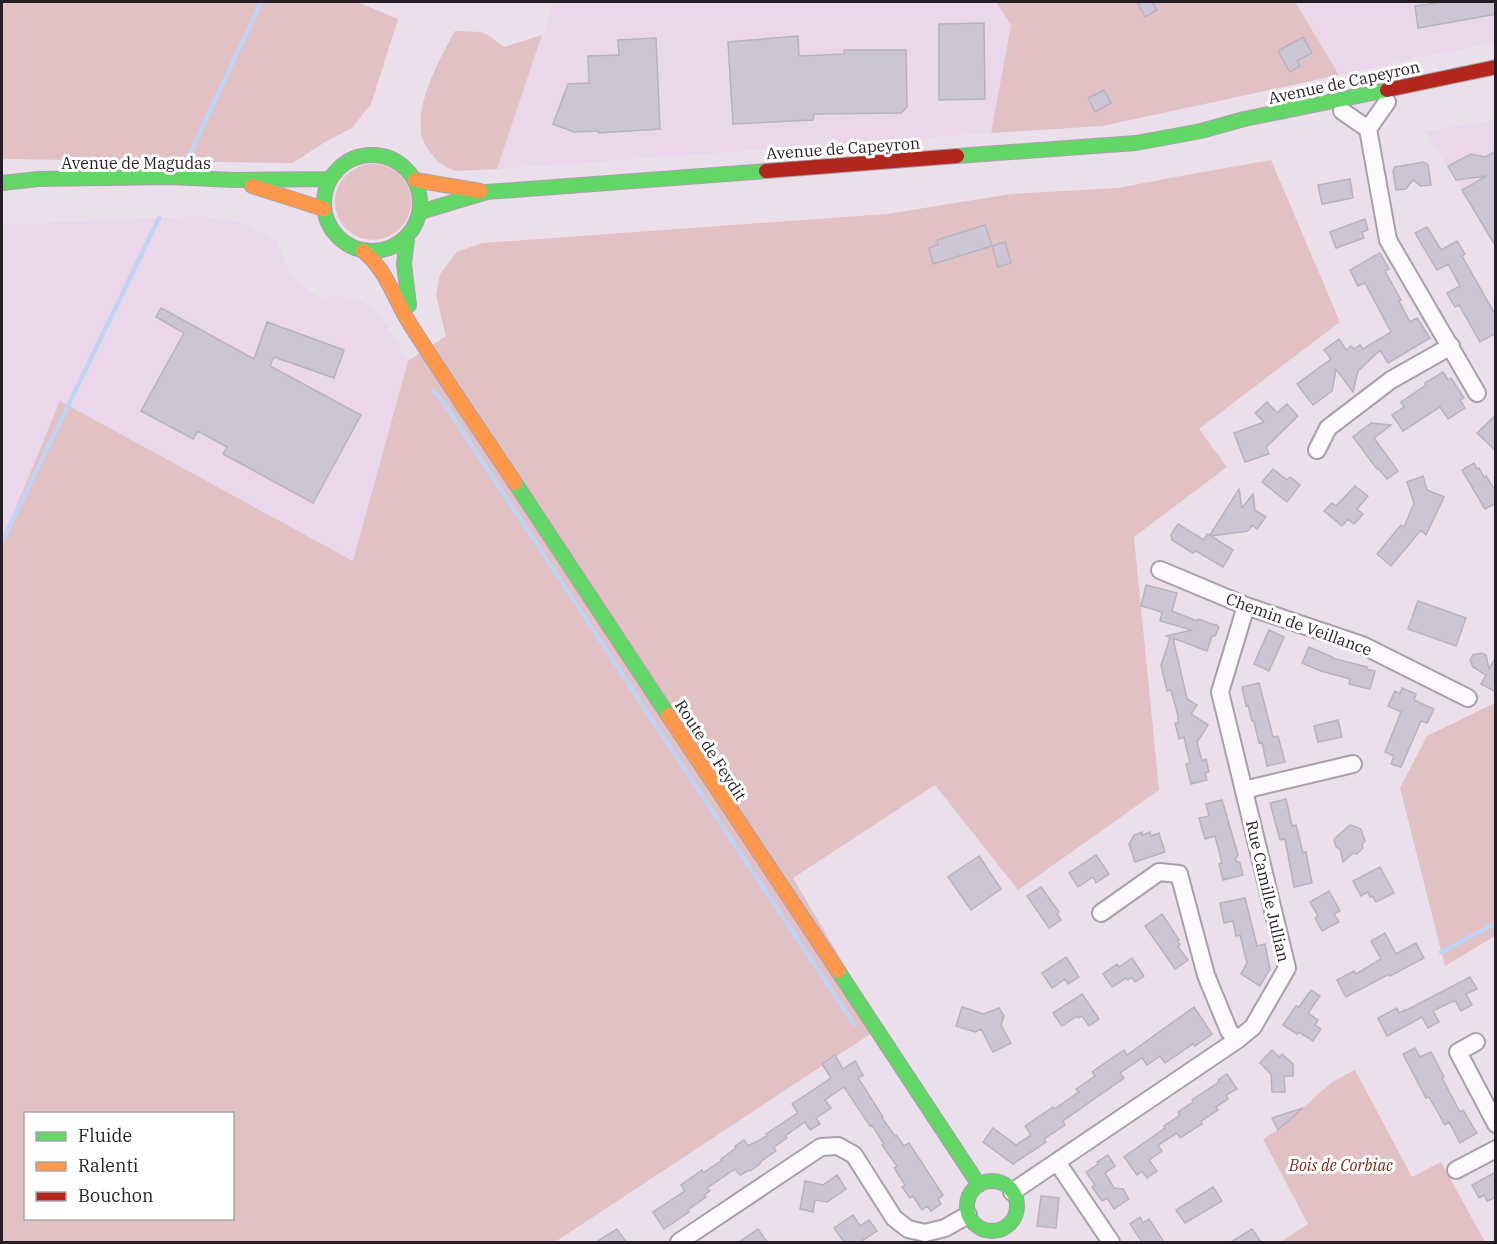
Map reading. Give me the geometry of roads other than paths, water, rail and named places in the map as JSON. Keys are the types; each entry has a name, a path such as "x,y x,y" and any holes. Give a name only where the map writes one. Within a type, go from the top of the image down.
{"main road":[{"name":"Avenue de Capeyron","path":"420,212 487,192 1136,143 1496,67"},
{"name":"Avenue de Capeyron","path":"1200,131 1246,130 1440,93"},
{"path":"366,155 381,155 395,160 407,169 415,180 420,196 420,212 417,222 406,238 393,247 378,252 363,251 350,247 332,231 324,209 324,194 330,179 339,168 352,159 366,155"},
{"name":"Avenue de Magudas","path":"2,176 38,179"},
{"name":"Avenue de Magudas","path":"2,183 38,179 169,177 234,180 330,179"},
{"name":"Avenue de Magudas","path":"234,180 324,209"},
{"name":"Avenue de Capeyron","path":"415,180 487,192"},
{"name":"Route de Feydit","path":"406,238 403,268 416,333"},
{"name":"Route de Feydit","path":"363,251 384,273 401,310 416,333 979,1185"},
{"path":"988,1182 997,1182 1012,1192 1016,1211 1006,1227 998,1231 989,1231 980,1229 973,1223 968,1215 967,1207 972,1190 988,1182"},
{"path":"1006,1227 1014,1240"}],"street":[{"path":"1368,129 1387,102"},
{"path":"1342,111 1368,129 1388,240 1477,393"},
{"path":"1317,450 1328,428 1391,380 1451,346"},
{"name":"Chemin de Veillance","path":"1160,570 1246,606 1362,645 1468,698"},
{"name":"Rue Camille Jullian","path":"1012,1192 1253,1027 1287,968 1220,692 1246,606"},
{"path":"1244,790 1353,764"},
{"path":"1101,913 1159,872 1179,874 1206,975 1229,1031 1237,1040"},
{"path":"1476,1042 1458,1052 1496,1124"},
{"path":"679,1242 821,1147 838,1146 854,1155 894,1218 908,1229 925,1233 945,1228 968,1215"},
{"path":"1456,1170 1496,1149"},
{"path":"1058,1162 1111,1242"}],"waterway":[{"path":"187,160 261,2"},
{"path":"2,542 159,218"},
{"path":"434,391 854,1024"},
{"path":"1441,952 1496,923"}],"park label":[{"name":"Bois de Corbiac","path":"1341,1165"}]}
